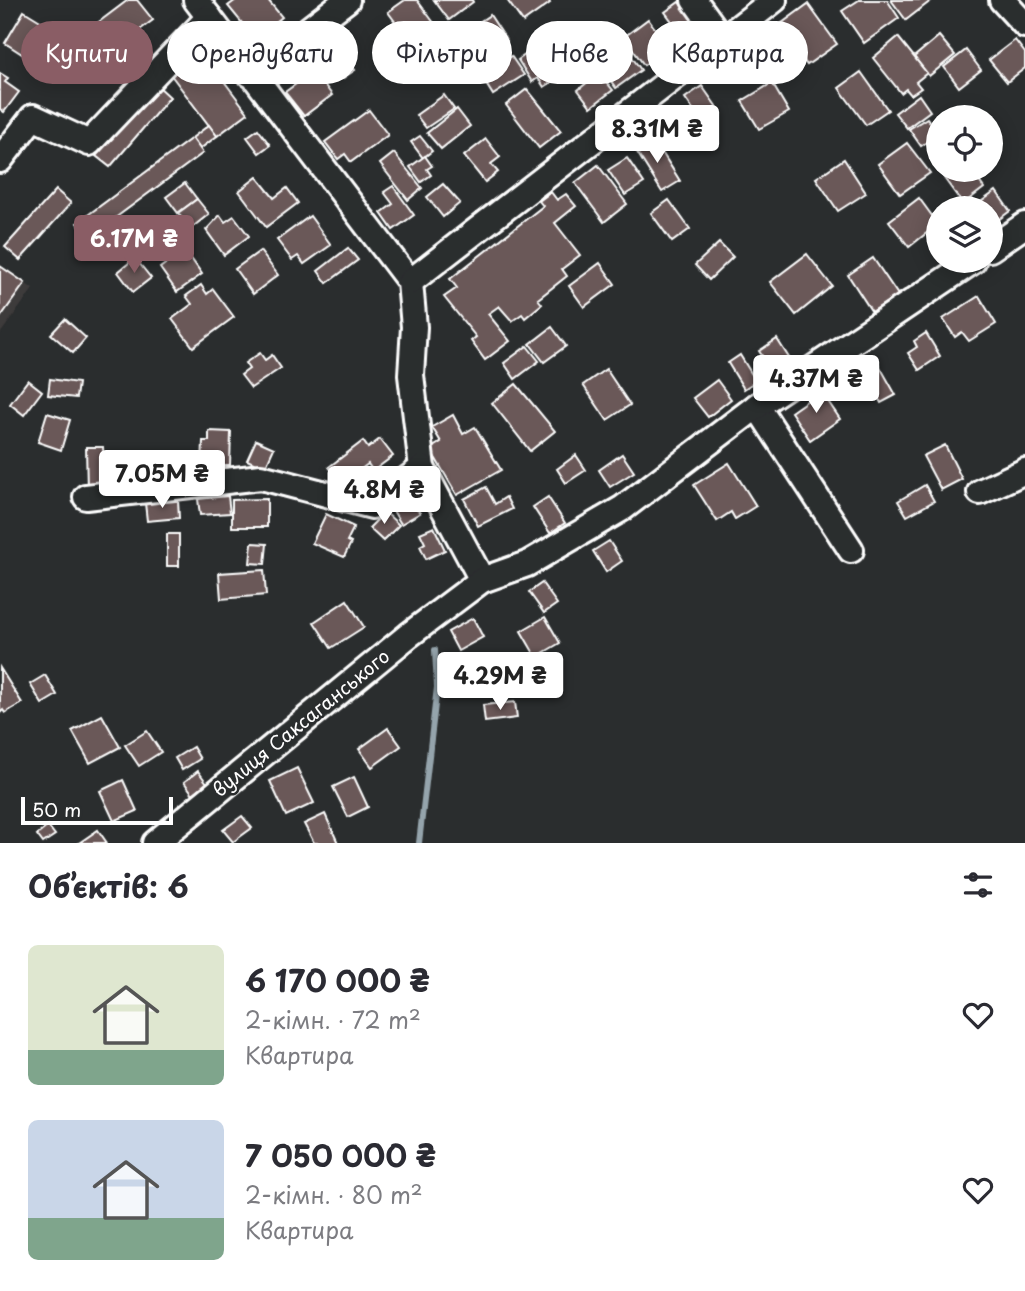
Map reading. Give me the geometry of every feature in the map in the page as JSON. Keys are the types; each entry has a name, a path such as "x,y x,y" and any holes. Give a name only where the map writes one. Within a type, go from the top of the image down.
{"street":[{"path":"319,21 347,0"},
{"path":"694,0 709,21"},
{"path":"747,21 774,0"},
{"path":"1002,0 1025,25"},
{"path":"0,160 33,117 89,143 202,9"},
{"path":"258,84 410,282 414,327 411,375 422,468 482,580"},
{"path":"410,282 666,84"},
{"path":"1003,240 1025,225"},
{"name":"вулиця Саксаганського","path":"155,843 409,635 482,580 527,564 623,508 757,406 954,273"},
{"path":"757,406 851,550"},
{"path":"86,497 261,477 372,506 422,468"},
{"path":"980,492 1025,471"}],"shaded area":[{"path":"0,265 33,289 0,334"}],"building":[{"path":"128,0 137,0 153,20 152,21 100,21"},
{"path":"236,0 268,0 282,17 277,21 240,21 228,6"},
{"path":"405,0 417,0 433,21 395,21 388,12"},
{"path":"434,0 472,0 473,2 449,20"},
{"path":"507,0 548,0 550,3 523,22"},
{"path":"859,0 887,0 899,18 864,43 842,11"},
{"path":"891,0 932,0 906,20"},
{"path":"679,2 693,21 672,21 665,12"},
{"path":"808,4 837,44 808,64 808,21 785,21"},
{"path":"24,11 40,21 21,21 21,53 5,43"},
{"path":"490,15 494,21 481,21"},
{"path":"648,19 650,21 647,21 647,63 644,65 633,50 633,30"},
{"path":"939,36 955,55 929,76 914,57"},
{"path":"898,37 927,73 916,82 921,88 911,95 906,89 901,93 873,58"},
{"path":"1015,40 1025,53 1025,68 1007,82 989,60"},
{"path":"966,50 981,70 959,87 944,67"},
{"path":"526,54 526,73 518,60"},
{"path":"512,57 524,75 512,83"},
{"path":"633,59 641,70 633,76"},
{"path":"861,72 888,110 866,125 839,88"},
{"path":"0,73 8,78 5,82 19,92 4,112 0,109"},
{"path":"178,84 226,84 248,113 217,136"},
{"path":"296,84 324,84 332,95 304,116 285,92"},
{"path":"486,84 510,84 493,95"},
{"path":"585,84 608,84 613,90 591,107 578,90"},
{"path":"773,84 789,112 759,129 742,101"},
{"path":"157,85 170,97 110,167 96,156"},
{"path":"702,86 721,113 704,125 685,98"},
{"path":"527,89 561,131 539,148 506,105"},
{"path":"444,95 454,109 426,128 416,115"},
{"path":"919,95 926,105 926,114 907,128 895,113"},
{"path":"457,109 470,126 441,149 427,133"},
{"path":"369,110 388,135 351,162 345,154 338,159 325,142"},
{"path":"926,119 926,142 921,146 909,129"},
{"path":"209,125 217,136 200,149 192,138"},
{"path":"258,129 270,145 259,153 247,137"},
{"path":"420,136 432,151 423,158 411,142"},
{"path":"192,138 203,153 88,238 77,223"},
{"path":"653,138 680,181 662,192 635,149"},
{"path":"486,139 500,157 491,164 498,172 485,182 464,156"},
{"path":"907,143 926,168 926,176 900,194 878,164"},
{"path":"394,153 422,188 408,200 380,164"},
{"path":"425,156 432,166 427,169 431,175 421,182 410,167"},
{"path":"627,158 644,183 625,195 608,170"},
{"path":"844,159 866,193 838,211 816,178"},
{"path":"598,165 627,204 604,222 575,183"},
{"path":"257,177 274,198 287,188 298,203 266,227 239,191"},
{"path":"947,182 980,182 984,188 974,196 957,196"},
{"path":"185,183 197,199 178,213 166,197"},
{"path":"443,184 460,203 443,217 427,197"},
{"path":"393,186 414,215 393,230 381,213 393,204 384,192"},
{"path":"56,190 71,203 20,260 5,247"},
{"path":"551,192 557,200 566,194 576,206 555,223 580,255 562,269 567,276 538,299 542,304 525,318 522,314 512,321 499,306 488,314 510,341 485,360 471,341 476,337 444,297 457,288 450,279 543,206 539,201"},
{"path":"919,198 926,208 926,234 909,247 889,221"},
{"path":"197,199 209,214 190,229 178,213"},
{"path":"669,200 690,229 672,242 651,213"},
{"path":"1003,201 1010,211 1003,216"},
{"path":"220,215 225,222 234,216 249,236 224,255 206,230"},
{"path":"310,216 331,245 304,264 298,256 292,260 277,240"},
{"path":"719,243 733,257 709,280 695,265"},
{"path":"348,248 358,260 327,283 318,271"},
{"path":"172,250 177,256 185,250 202,274 177,292 160,268 168,262 164,255"},
{"path":"260,251 278,275 253,294 235,269"},
{"path":"807,254 832,286 796,315 770,282"},
{"path":"135,258 151,278 133,292 118,272"},
{"path":"873,258 898,295 872,312 848,275"},
{"path":"600,263 615,284 584,307 569,286"},
{"path":"0,266 25,283 0,318"},
{"path":"201,285 207,294 213,289 234,317 193,347 172,319 192,304 186,296"},
{"path":"979,296 996,324 969,341 962,332 955,337 943,319"},
{"path":"65,319 86,338 73,353 51,334"},
{"path":"552,327 566,346 544,362 530,344"},
{"path":"926,333 940,356 919,370 908,353 917,347 914,341"},
{"path":"777,339 791,361 773,372 759,351"},
{"path":"527,346 539,361 515,379 504,363"},
{"path":"260,353 265,360 272,355 281,368 251,388 241,375 249,369 245,363"},
{"path":"740,355 756,381 744,389 728,363"},
{"path":"879,365 896,395 881,403 864,373"},
{"path":"606,369 630,405 607,420 583,385"},
{"path":"50,379 78,383 76,398 48,395"},
{"path":"28,380 42,391 24,415 10,404"},
{"path":"717,380 731,399 708,417 693,398"},
{"path":"516,384 555,431 530,451 492,403"},
{"path":"821,391 840,419 810,440 791,412"},
{"path":"47,413 70,420 61,450 38,442"},
{"path":"453,415 463,434 475,427 501,470 457,495 430,449 441,442 432,427"},
{"path":"209,431 231,432 230,465 202,465 203,441 209,441"},
{"path":"380,439 393,456 373,471 368,464 341,484 329,467 363,441 368,448"},
{"path":"256,440 274,448 265,468 247,460"},
{"path":"945,445 962,479 941,490 923,456"},
{"path":"86,447 103,447 104,464 110,464 111,477 103,477 103,490 87,490"},
{"path":"622,454 634,472 610,487 599,470"},
{"path":"576,455 586,470 566,483 557,469"},
{"path":"729,463 756,506 735,519 731,512 717,521 694,485"},
{"path":"925,485 934,501 907,516 898,501"},
{"path":"486,487 495,504 506,497 512,509 478,526 464,499"},
{"path":"413,491 423,502 416,508 420,513 401,524 392,509"},
{"path":"228,496 230,513 200,515 198,499"},
{"path":"548,497 565,523 550,533 533,507"},
{"path":"267,499 267,527 232,527 232,500"},
{"path":"178,500 179,518 147,521 145,503"},
{"path":"385,512 399,525 383,541 369,528"},
{"path":"326,514 354,527 347,541 351,543 344,557 312,543"},
{"path":"434,527 445,550 426,559 420,546 425,543 420,533"},
{"path":"167,534 179,534 179,566 167,566"},
{"path":"609,541 622,561 606,572 593,551"},
{"path":"252,543 267,544 265,564 250,563"},
{"path":"264,570 266,595 221,599 219,573"},
{"path":"542,583 557,604 544,613 529,592"},
{"path":"347,600 364,627 331,648 314,622"},
{"path":"545,617 560,643 536,657 521,631"},
{"path":"473,618 483,637 458,651 448,632"},
{"path":"0,668 22,703 5,713 3,710 0,713"},
{"path":"45,675 57,695 42,704 30,684"},
{"path":"515,702 517,718 485,722 483,705"},
{"path":"102,715 120,747 90,763 72,731"},
{"path":"388,728 401,746 372,767 359,749"},
{"path":"147,731 161,752 139,766 125,745"},
{"path":"193,747 200,759 182,770 175,758"},
{"path":"297,768 314,803 286,816 270,781"},
{"path":"198,771 207,783 193,794 184,782"},
{"path":"354,777 368,807 348,817 333,787"},
{"path":"123,780 137,811 114,821 100,791"},
{"path":"325,814 338,843 314,843 304,824"},
{"path":"242,816 252,828 233,842 223,830"},
{"path":"48,826 55,835 43,843 37,835"},
{"path":"98,830 107,843 79,843"}],"waterway":[{"path":"419,843 437,687 435,650"}]}
